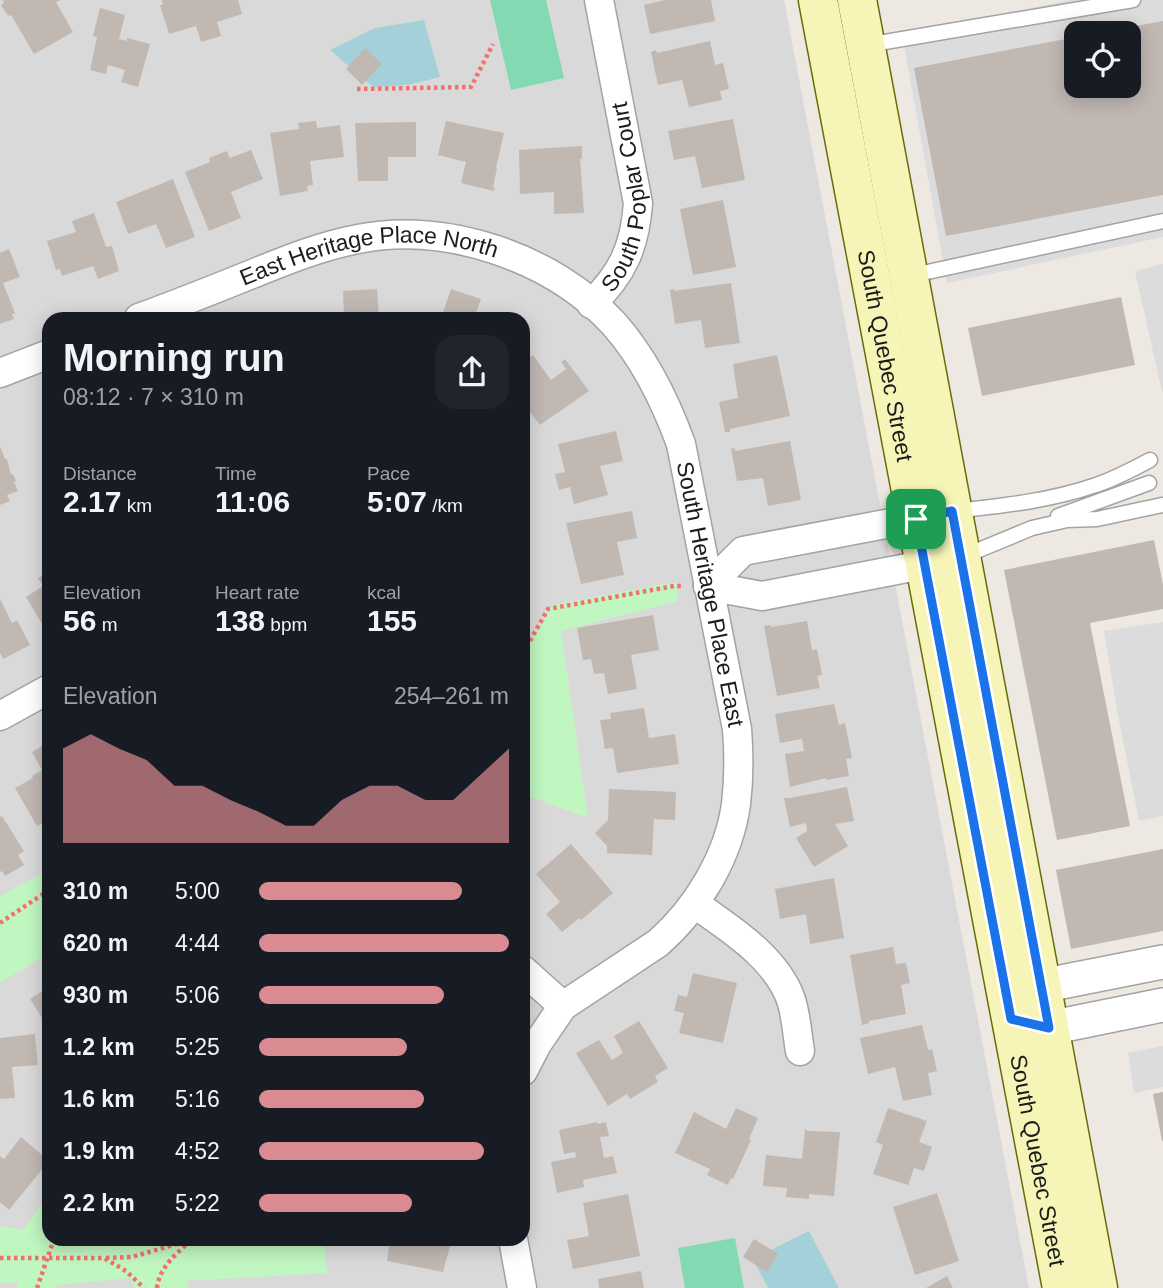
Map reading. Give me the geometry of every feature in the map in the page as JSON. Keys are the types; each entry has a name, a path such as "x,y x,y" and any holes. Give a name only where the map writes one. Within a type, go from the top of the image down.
{"main road":[{"name":"South Quebec Street","path":"818,0 846,49 908,277 934,515"},
{"name":"South Quebec Street","path":"856,0 846,49 943,560 1041,986 1098,1288"},
{"name":"South Quebec Street","path":"943,560 1011,1019 1062,1288"}],"street":[{"name":"South Poplar Court","path":"591,304 606,290 625,262 636,228 638,203 599,0"},
{"name":"East Heritage Place North","path":"154,312 316,249 359,238 429,235 487,246 545,270 591,304"},
{"name":"South Heritage Place East","path":"530,1058 563,1006 658,943 695,904 716,867 736,806 739,755 737,729 681,444 657,385 613,324 591,304"},
{"path":"0,373 42,357"},
{"path":"708,586 743,551 934,515"},
{"path":"708,586 762,596 943,560"},
{"path":"0,716 42,694"},
{"path":"695,904 744,938 775,971 790,998 800,1051"},
{"path":"1163,962 1041,986 1011,1019 1049,1028 1163,1005"},
{"path":"530,976 563,1006"},
{"path":"514,1246 522,1288"}],"lane":[{"path":"846,49 1133,0"},
{"path":"908,277 1163,221"},
{"path":"934,515 1024,503 1096,486 1150,460 1149,483 1163,505 1097,519 1067,520 1031,528 943,560"},
{"path":"1031,528 1045,520 1149,483"}],"path":[{"path":"357,89 471,87 493,44"},
{"path":"530,641 548,609 674,586 708,586"},
{"path":"0,923 42,895"},
{"path":"37,1288 51,1246"},
{"path":"0,1258 132,1257 170,1246"},
{"path":"158,1288 162,1272 185,1246"},
{"path":"104,1258 126,1271 144,1288"}],"shaded area":[{"path":"0,0 784,0 1029,1288 0,1288"},
{"path":"1070,0 1163,0 1163,237 947,283 902,34"},
{"path":"1163,264 1163,392 1162,392 1135,271"},
{"path":"1163,622 1163,816 1139,821 1104,631"},
{"path":"1163,1046 1163,1087 1134,1093 1128,1053"}],"green space":[{"path":"490,0 546,0 564,78 511,90"},
{"path":"676,582 678,601 561,631 588,818 530,797 530,640 553,605"},
{"path":"42,874 42,957 0,983 0,896"},
{"path":"42,1203 42,1246 325,1246 327,1273 187,1281 188,1288 135,1288 130,1278 57,1285 56,1288 18,1288 17,1282 0,1283 0,1226 23,1230"},
{"path":"735,1238 744,1288 685,1288 678,1248"}],"water":[{"path":"424,20 440,77 408,85 373,87 330,50 375,28"},
{"path":"809,1231 839,1288 768,1288 753,1259"}],"building":[{"path":"3,0 60,0 56,2 73,32 34,54 11,15 8,16 1,5"},
{"path":"162,0 238,0 242,14 217,22 221,36 201,42 196,26 169,34 160,5 163,5"},
{"path":"665,0 711,0 715,21 650,34 644,5"},
{"path":"100,8 125,15 119,39 127,41 127,38 150,44 138,87 121,82 125,70 108,65 106,74 90,70 97,37 93,36"},
{"path":"1163,21 1163,195 946,236 914,68 1064,39 1064,98 1141,98 1141,25"},
{"path":"710,41 715,65 723,63 729,89 720,91 722,100 689,107 682,80 658,85 651,52"},
{"path":"365,48 382,64 362,85 346,69"},
{"path":"733,119 745,180 702,188 695,156 674,160 668,131"},
{"path":"316,121 317,128 340,125 344,157 310,161 313,185 307,186 308,191 280,196 270,133 299,129 298,123"},
{"path":"446,121 504,133 494,191 461,183 466,162 438,155"},
{"path":"416,122 416,157 388,157 388,181 358,181 355,123"},
{"path":"582,146 580,159 584,213 554,214 554,192 520,194 519,150"},
{"path":"251,150 263,179 231,192 241,218 209,231 185,172 210,162 209,158 227,151 230,158"},
{"path":"173,179 195,237 166,248 156,224 128,234 116,202"},
{"path":"723,200 736,267 693,275 680,209"},
{"path":"94,213 106,247 112,246 119,271 98,279 93,266 62,276 60,269 56,270 47,241 76,232 72,221"},
{"path":"9,249 20,277 3,283 15,313 12,314 14,319 0,324 0,253"},
{"path":"731,283 740,343 705,348 701,320 675,324 670,290"},
{"path":"377,289 379,312 344,312 343,291"},
{"path":"451,289 481,299 476,312 443,312"},
{"path":"1121,297 1135,365 982,396 968,328"},
{"path":"533,355 551,380 566,369 561,362 565,359 589,391 540,425 530,412 530,357"},
{"path":"777,355 790,416 725,432 719,402 738,398 733,364"},
{"path":"616,431 623,461 600,466 608,495 574,504 570,487 559,490 555,474 565,472 558,444"},
{"path":"790,441 801,500 768,506 763,478 737,481 731,449 735,448 735,451"},
{"path":"0,446 18,491 7,495 10,501 0,505"},
{"path":"632,511 637,538 617,542 624,575 581,584 566,523"},
{"path":"1154,540 1163,585 1163,609 1090,623 1130,826 1057,840 1004,570"},
{"path":"42,587 42,624 26,597"},
{"path":"0,599 12,623 17,620 30,645 3,659 0,653"},
{"path":"653,615 659,650 631,655 637,689 608,694 604,673 594,674 591,659 583,660 577,628"},
{"path":"807,621 812,650 817,649 822,675 817,676 820,688 777,696 764,626"},
{"path":"834,704 839,725 845,723 852,758 846,759 849,776 826,778 790,787 785,754 804,751 802,739 780,743 775,714"},
{"path":"644,708 649,738 675,734 679,764 617,773 613,748 605,749 600,720 611,719 610,713"},
{"path":"42,746 42,770 32,752"},
{"path":"42,770 42,823 37,826 15,788 33,778 32,776"},
{"path":"847,787 854,821 835,824 848,846 814,867 796,838 807,831 806,823 790,827 784,798"},
{"path":"609,789 676,792 675,820 654,819 652,855 607,853 607,846 595,833 608,820"},
{"path":"2,816 24,851 18,855 24,865 5,876 0,872"},
{"path":"571,844 613,893 562,932 546,914 560,902 536,874"},
{"path":"1163,849 1163,931 1071,949 1056,870"},
{"path":"834,878 844,938 810,944 806,914 780,919 775,889"},
{"path":"893,947 896,964 906,963 910,983 901,985 906,1014 869,1021 862,1025 850,955"},
{"path":"693,973 737,983 723,1043 679,1033 684,1013 674,1011 678,995 687,997"},
{"path":"42,991 42,1018 30,999"},
{"path":"639,1021 668,1068 655,1076 658,1082 630,1099 627,1094 608,1106 576,1053 599,1040 612,1060 623,1053 614,1036"},
{"path":"922,1025 937,1071 928,1073 932,1095 903,1101 895,1067 868,1074 860,1038"},
{"path":"35,1034 38,1065 12,1067 15,1098 0,1099 0,1038"},
{"path":"1163,1092 1163,1141 1162,1141 1153,1094"},
{"path":"736,1108 758,1118 749,1139 751,1140 728,1185 707,1175 710,1169 675,1153 694,1112 726,1129"},
{"path":"888,1108 927,1121 919,1142 932,1147 924,1171 914,1168 908,1185 873,1174 883,1145 876,1142"},
{"path":"606,1122 609,1136 600,1137 604,1158 613,1156 617,1173 583,1180 584,1187 557,1193 551,1162 576,1157 575,1152 564,1154 559,1130"},
{"path":"805,1129 840,1132 834,1196 809,1194 809,1199 786,1197 787,1188 763,1186 766,1155 802,1159"},
{"path":"21,1137 42,1155 42,1170 9,1210 0,1202 0,1156 4,1159"},
{"path":"937,1193 959,1261 915,1275 893,1207"},
{"path":"628,1194 640,1256 573,1269 567,1240 589,1236 583,1203"},
{"path":"754,1239 778,1254 767,1272 743,1257"},
{"path":"389,1246 450,1246 443,1272 387,1261"},
{"path":"641,1271 644,1288 599,1288 598,1279"},
{"path":"947,1276 953,1288 926,1288"}],"route":[{"path":"952,511 1049,1028 1011,1019 916,519 952,511"}]}
